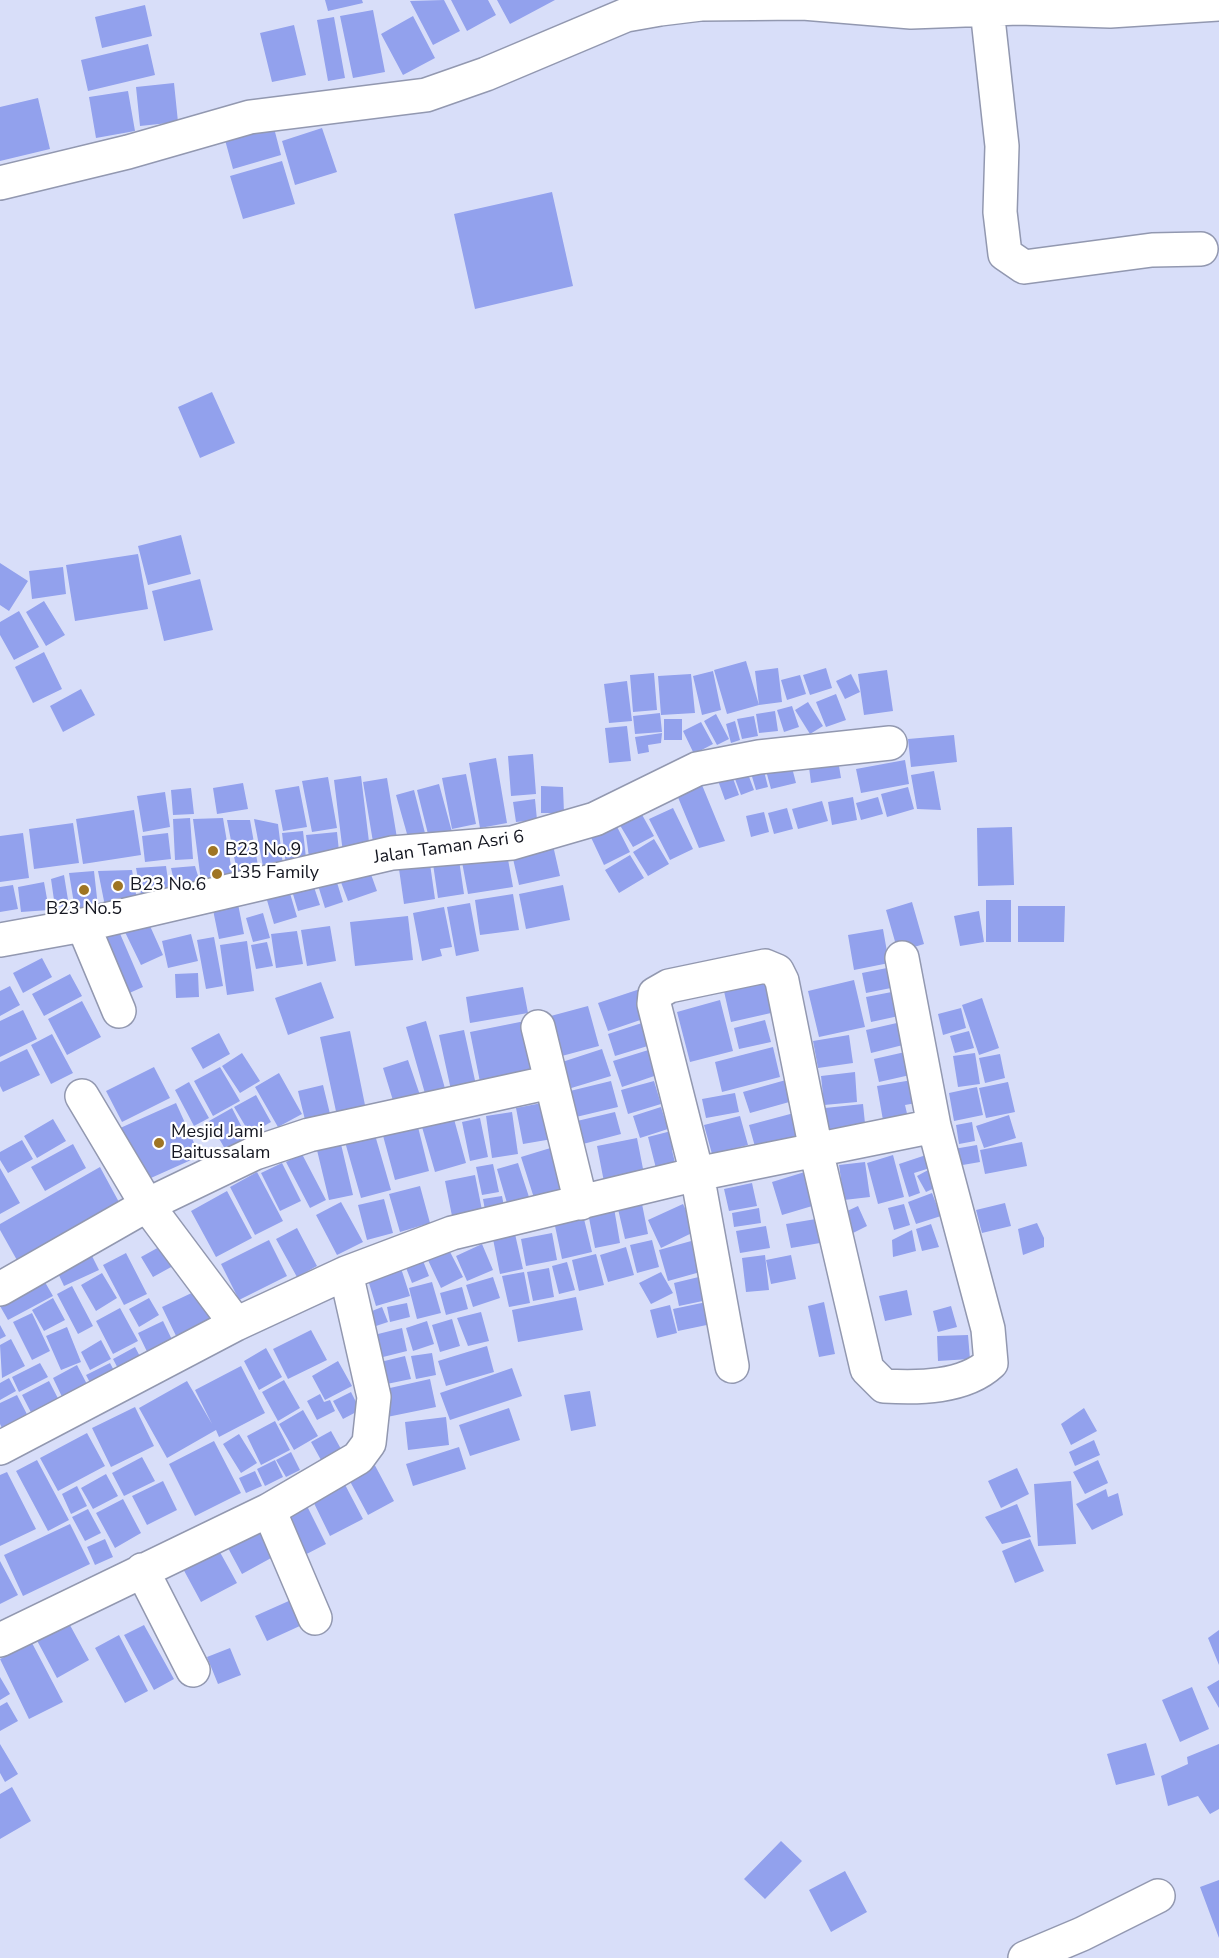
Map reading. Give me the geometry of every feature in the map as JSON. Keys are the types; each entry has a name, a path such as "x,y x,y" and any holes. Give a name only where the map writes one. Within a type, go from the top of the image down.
{"street":[{"path":"0,183 128,153 249,117 426,96 486,75 626,15 701,4 763,2 802,2 911,12 987,9 1110,12 1219,4"},
{"path":"987,9 1002,146 1000,212 1005,254 1024,267 1152,250 1201,249"},
{"name":"Jalan Taman Asri 6","path":"0,940 83,925 392,853 512,843 595,819 697,769 759,757 890,743"},
{"path":"83,925 119,1011"},
{"path":"732,1366 697,1174 656,1015 655,994 669,986 750,968 771,967 777,970 782,981 816,1150 867,1369 884,1386 903,1387 946,1383 982,1371 991,1363 991,1347 934,1126 902,958"},
{"path":"538,1027 581,1203"},
{"path":"0,1289 147,1206 255,1153 309,1135 551,1082"},
{"path":"82,1096 147,1206 236,1324"},
{"path":"0,1448 236,1324 346,1273 452,1233 697,1174 934,1126"},
{"path":"0,1640 269,1510 358,1458 369,1443 374,1397 346,1273"},
{"path":"269,1510 315,1618"},
{"path":"142,1570 194,1670"},
{"path":"1025,1958 1082,1934 1158,1896"}],"building":[{"path":"325,0 362,0 363,3 328,11"},
{"path":"444,0 460,31 433,45 410,1"},
{"path":"451,0 488,0 496,15 467,31"},
{"path":"497,0 555,0 510,24"},
{"path":"145,5 152,36 102,48 95,17"},
{"path":"373,10 385,72 353,78 340,16"},
{"path":"413,16 435,58 403,75 381,34"},
{"path":"334,17 345,78 328,81 317,20"},
{"path":"294,25 306,75 272,82 260,33"},
{"path":"148,44 155,75 88,91 81,60"},
{"path":"174,83 178,122 140,126 136,87"},
{"path":"128,91 135,131 96,138 89,97"},
{"path":"38,98 50,149 0,161 0,107"},
{"path":"274,128 281,155 233,169 225,140"},
{"path":"322,128 337,172 295,185 282,141"},
{"path":"282,161 295,204 243,219 230,176"},
{"path":"552,192 573,286 475,309 454,214"},
{"path":"212,392 235,443 200,458 178,407"},
{"path":"181,535 191,574 148,585 138,546"},
{"path":"138,554 148,609 75,621 66,565"},
{"path":"0,563 28,581 9,611 0,605"},
{"path":"63,567 66,594 32,599 29,571"},
{"path":"200,579 213,630 164,641 152,591"},
{"path":"44,601 65,635 46,646 26,612"},
{"path":"19,611 39,647 14,660 0,635 0,622"},
{"path":"44,652 62,689 33,703 15,667"},
{"path":"746,661 759,705 727,714 714,670"},
{"path":"778,668 782,702 759,705 755,671"},
{"path":"826,668 832,688 810,695 803,675"},
{"path":"887,670 893,711 864,715 858,674"},
{"path":"713,671 721,710 702,715 693,676"},
{"path":"654,673 657,710 633,712 630,675"},
{"path":"691,674 695,713 661,715 658,676"},
{"path":"851,674 860,692 845,699 836,681"},
{"path":"800,675 806,694 787,700 781,680"},
{"path":"627,681 632,721 609,723 604,684"},
{"path":"81,689 95,715 63,732 50,706"},
{"path":"836,694 846,720 826,727 816,702"},
{"path":"808,702 823,726 810,734 795,710"},
{"path":"792,706 799,727 784,732 777,710"},
{"path":"775,711 778,731 759,733 756,714"},
{"path":"660,713 662,732 635,734 633,716"},
{"path":"716,714 729,739 717,745 704,721"},
{"path":"754,716 758,736 742,739 737,719"},
{"path":"664,719 682,719 682,740 664,740"},
{"path":"735,721 740,740 731,743 726,724"},
{"path":"701,722 713,744 694,754 683,731"},
{"path":"627,726 631,761 609,763 605,728"},
{"path":"662,733 661,743 648,745 649,752 638,754 635,737"},
{"path":"954,735 957,762 911,767 908,739"},
{"path":"533,754 536,794 511,796 508,756"},
{"path":"837,754 841,778 811,783 808,759"},
{"path":"496,758 507,823 480,828 469,763"},
{"path":"790,760 796,783 771,789 765,767"},
{"path":"905,760 909,784 861,793 856,769"},
{"path":"745,766 754,790 741,795 732,771"},
{"path":"763,767 768,787 756,790 750,770"},
{"path":"730,770 739,795 725,800 716,775"},
{"path":"934,771 941,810 917,809 911,775"},
{"path":"466,774 476,824 452,829 442,778"},
{"path":"361,776 370,850 343,853 334,780"},
{"path":"328,777 337,828 312,832 302,781"},
{"path":"387,778 398,844 374,848 363,782"},
{"path":"243,783 248,809 217,814 213,788"},
{"path":"439,784 452,832 429,838 417,790"},
{"path":"702,785 725,841 699,848 677,795"},
{"path":"299,786 307,827 283,831 275,790"},
{"path":"541,786 563,787 564,813 541,813"},
{"path":"908,787 914,809 887,817 881,794"},
{"path":"191,788 194,814 173,815 171,790"},
{"path":"414,790 426,837 409,841 396,795"},
{"path":"165,792 170,827 143,832 137,796"},
{"path":"853,797 857,820 832,825 828,802"},
{"path":"878,797 883,814 861,820 856,803"},
{"path":"535,799 537,820 516,822 513,802"},
{"path":"822,801 828,821 798,829 792,809"},
{"path":"636,804 654,836 633,847 615,817"},
{"path":"673,808 693,849 670,860 649,819"},
{"path":"787,808 793,829 774,834 768,813"},
{"path":"134,810 141,855 83,864 76,819"},
{"path":"764,812 769,832 751,837 746,816"},
{"path":"612,817 630,852 604,865 587,829"},
{"path":"190,818 193,859 175,860 173,819"},
{"name":"B23 No.9","path":"223,818 234,884 202,889 193,819"},
{"path":"254,819 278,824 284,873 265,877"},
{"path":"227,820 250,820 260,877 239,882"},
{"path":"73,823 79,863 34,869 29,829"},
{"path":"1012,827 1014,885 978,886 977,828"},
{"path":"303,831 307,867 287,873 282,833"},
{"path":"337,832 340,861 310,865 306,835"},
{"path":"23,833 29,878 0,882 0,836"},
{"path":"168,833 171,859 145,862 142,836"},
{"path":"654,839 669,864 648,876 633,852"},
{"path":"552,841 560,876 519,885 511,850"},
{"path":"507,854 513,887 468,894 462,862"},
{"path":"630,855 644,878 619,893 605,870"},
{"path":"459,860 464,894 438,898 433,864"},
{"path":"430,864 435,899 404,904 399,869"},
{"path":"166,866 170,894 142,900 136,868"},
{"path":"195,866 202,889 177,893 171,868"},
{"path":"368,866 377,891 348,901 339,877"},
{"name":"B23 No.6","path":"132,870 137,900 105,906 98,871"},
{"name":"B23 No.5","path":"94,871 98,907 75,910 69,873"},
{"path":"64,875 69,906 55,907 51,879"},
{"path":"335,876 343,902 325,908 317,882"},
{"path":"311,878 320,905 298,911 290,884"},
{"path":"44,882 49,910 21,912 18,887"},
{"path":"287,883 297,917 274,924 264,890"},
{"path":"13,885 18,909 0,912 0,887"},
{"path":"563,885 570,920 526,929 519,894"},
{"path":"513,894 519,930 480,935 475,900"},
{"path":"986,900 1011,900 1011,942 986,942"},
{"path":"912,902 924,944 898,952 886,910"},
{"path":"470,903 479,951 456,956 447,907"},
{"path":"238,904 244,934 219,939 213,910"},
{"path":"1018,906 1065,906 1064,942 1018,942"},
{"path":"444,907 452,947 440,949 442,956 422,961 413,913"},
{"path":"979,911 984,942 960,946 954,916"},
{"path":"263,913 270,938 253,942 246,918"},
{"path":"408,916 413,960 355,966 350,922"},
{"path":"146,917 163,955 141,965 123,928"},
{"path":"330,926 336,961 307,966 301,930"},
{"path":"118,929 143,987 118,998 93,939"},
{"path":"883,929 889,963 854,970 848,935"},
{"path":"297,931 303,964 276,968 271,934"},
{"path":"191,934 198,961 168,968 162,941"},
{"path":"214,937 223,986 206,989 197,940"},
{"path":"247,941 254,991 227,995 220,945"},
{"path":"267,942 273,966 256,969 251,945"},
{"path":"42,958 52,977 23,993 13,973"},
{"path":"897,966 901,986 866,993 862,973"},
{"path":"198,973 199,997 176,998 175,974"},
{"path":"70,974 82,996 44,1016 32,994"},
{"path":"764,978 771,1013 731,1022 723,987"},
{"path":"854,980 865,1027 819,1037 808,991"},
{"path":"321,982 334,1018 288,1035 275,998"},
{"path":"10,986 20,1005 0,1016 0,991"},
{"path":"523,987 528,1013 470,1023 466,997"},
{"path":"643,988 652,1016 608,1031 598,1003"},
{"path":"902,990 908,1014 871,1022 866,997"},
{"path":"982,998 999,1048 979,1055 962,1005"},
{"path":"720,1000 733,1051 690,1062 677,1012"},
{"path":"82,1001 101,1037 67,1055 48,1019"},
{"path":"588,1006 599,1046 558,1057 547,1017"},
{"path":"961,1008 966,1028 943,1035 938,1014"},
{"path":"23,1010 37,1039 0,1057 0,1021"},
{"path":"530,1020 540,1071 480,1082 470,1032"},
{"path":"765,1020 771,1042 739,1049 734,1028"},
{"path":"910,1020 915,1042 871,1053 866,1030"},
{"path":"426,1021 446,1092 426,1097 406,1027"},
{"path":"645,1022 651,1045 615,1056 608,1034"},
{"path":"464,1030 476,1085 451,1090 439,1035"},
{"path":"350,1031 366,1110 337,1116 320,1037"},
{"path":"969,1031 974,1048 955,1053 950,1036"},
{"path":"219,1033 230,1054 203,1069 191,1048"},
{"path":"52,1034 73,1073 51,1084 31,1045"},
{"path":"849,1035 853,1063 818,1068 813,1041"},
{"path":"658,1047 666,1072 622,1087 613,1061"},
{"path":"773,1047 780,1077 722,1092 715,1062"},
{"path":"27,1049 40,1075 3,1092 0,1086 0,1062"},
{"path":"602,1049 611,1076 568,1089 559,1063"},
{"path":"914,1050 919,1073 879,1082 874,1059"},
{"path":"242,1053 260,1081 240,1093 222,1066"},
{"path":"975,1053 980,1084 958,1087 953,1056"},
{"path":"1000,1054 1005,1078 985,1083 979,1058"},
{"path":"408,1060 421,1098 395,1107 383,1068"},
{"path":"154,1067 170,1098 122,1122 106,1091"},
{"path":"220,1067 240,1101 213,1116 194,1081"},
{"path":"855,1072 857,1102 824,1105 821,1076"},
{"path":"279,1073 302,1114 278,1127 255,1087"},
{"path":"793,1078 800,1099 750,1113 743,1092"},
{"path":"918,1079 922,1102 905,1105 909,1122 884,1126 877,1086"},
{"path":"611,1081 618,1107 576,1117 570,1091"},
{"path":"654,1081 661,1104 628,1114 621,1090"},
{"path":"189,1082 209,1118 194,1126 175,1090"},
{"path":"1008,1082 1015,1112 986,1118 979,1088"},
{"path":"323,1085 331,1118 306,1124 298,1091"},
{"path":"977,1087 983,1115 954,1121 949,1093"},
{"path":"735,1093 739,1112 706,1118 702,1099"},
{"path":"256,1095 271,1122 250,1134 234,1107"},
{"path":"552,1101 558,1138 523,1144 516,1108"},
{"name":"Mesjid Jami Baitussalam","path":"176,1103 200,1156 142,1182 118,1129"},
{"path":"863,1104 866,1133 827,1136 825,1108"},
{"path":"661,1107 668,1129 640,1138 633,1116"},
{"path":"232,1108 247,1137 225,1149 209,1121"},
{"path":"512,1112 518,1154 492,1158 486,1116"},
{"path":"615,1112 621,1134 583,1144 577,1121"},
{"path":"794,1113 802,1141 757,1154 749,1125"},
{"path":"1009,1115 1016,1138 984,1148 976,1126"},
{"path":"740,1116 748,1145 712,1154 704,1125"},
{"path":"480,1118 488,1157 470,1161 462,1122"},
{"path":"53,1119 66,1141 37,1158 24,1136"},
{"path":"454,1119 466,1163 435,1172 422,1127"},
{"path":"972,1122 975,1141 959,1144 956,1125"},
{"path":"417,1123 429,1171 395,1180 382,1132"},
{"path":"679,1129 684,1148 672,1150 677,1171 658,1176 648,1137"},
{"path":"375,1135 391,1190 361,1198 345,1142"},
{"path":"637,1138 645,1179 605,1187 597,1146"},
{"path":"22,1140 33,1159 8,1173 0,1160 0,1152"},
{"path":"340,1140 353,1195 329,1200 316,1146"},
{"path":"1022,1142 1027,1166 985,1174 980,1150"},
{"path":"73,1144 86,1168 45,1191 31,1167"},
{"path":"977,1145 980,1162 951,1167 948,1150"},
{"path":"557,1146 570,1186 534,1198 521,1157"},
{"path":"302,1154 326,1200 310,1208 286,1162"},
{"path":"893,1155 904,1197 878,1204 867,1163"},
{"path":"926,1155 930,1168 914,1173 920,1193 909,1197 899,1164"},
{"path":"865,1162 870,1197 844,1200 839,1165"},
{"path":"282,1163 301,1201 280,1211 261,1173"},
{"path":"518,1163 529,1197 507,1203 497,1169"},
{"path":"493,1164 499,1192 482,1195 476,1167"},
{"path":"100,1167 120,1204 18,1262 0,1230 0,1224"},
{"path":"0,1168 20,1203 0,1214"},
{"path":"930,1169 939,1186 926,1192 917,1176"},
{"path":"808,1171 819,1204 782,1215 772,1182"},
{"path":"257,1172 283,1221 255,1235 230,1187"},
{"path":"475,1175 484,1220 454,1226 445,1181"},
{"path":"752,1183 757,1206 729,1211 724,1189"},
{"path":"420,1186 430,1223 400,1232 389,1194"},
{"path":"227,1191 252,1238 216,1257 191,1211"},
{"path":"932,1193 941,1216 916,1224 908,1202"},
{"path":"502,1196 506,1217 487,1221 483,1199"},
{"path":"384,1199 393,1233 367,1240 358,1205"},
{"path":"341,1202 363,1242 337,1255 316,1215"},
{"path":"1005,1203 1011,1226 982,1233 976,1210"},
{"path":"642,1204 648,1234 625,1239 618,1209"},
{"path":"683,1204 696,1231 661,1248 648,1220"},
{"path":"904,1204 910,1225 894,1230 888,1208"},
{"path":"858,1206 867,1226 853,1233 843,1213"},
{"path":"614,1208 620,1243 595,1248 588,1213"},
{"path":"759,1208 761,1223 734,1227 732,1213"},
{"path":"584,1219 592,1252 562,1259 555,1226"},
{"path":"816,1219 820,1243 791,1248 786,1224"},
{"path":"1037,1223 1044,1238 1044,1247 1023,1255 1018,1229"},
{"path":"931,1224 939,1247 922,1251 916,1229"},
{"path":"766,1226 770,1248 740,1253 736,1231"},
{"path":"297,1228 317,1266 297,1277 276,1239"},
{"path":"912,1230 916,1251 893,1257 892,1240"},
{"path":"552,1233 557,1260 526,1266 521,1239"},
{"path":"515,1234 523,1269 500,1274 493,1239"},
{"path":"702,1238 711,1269 668,1281 659,1250"},
{"path":"269,1240 287,1276 239,1300 221,1264"},
{"path":"652,1240 659,1267 637,1273 630,1245"},
{"path":"482,1244 493,1270 467,1281 456,1256"},
{"path":"161,1246 173,1266 153,1277 141,1257"},
{"path":"626,1247 634,1275 608,1282 600,1255"},
{"path":"418,1248 429,1276 412,1283 401,1255"},
{"path":"448,1248 463,1277 441,1288 427,1258"},
{"path":"126,1253 147,1294 124,1305 103,1265"},
{"path":"91,1254 99,1270 64,1286 56,1269"},
{"path":"596,1254 604,1285 579,1291 572,1260"},
{"path":"765,1255 769,1290 746,1292 742,1258"},
{"path":"791,1255 796,1279 771,1284 766,1260"},
{"path":"398,1259 410,1296 376,1306 365,1270"},
{"path":"567,1262 575,1290 559,1294 552,1266"},
{"path":"549,1268 554,1297 533,1301 527,1272"},
{"path":"524,1272 530,1303 509,1307 502,1276"},
{"path":"661,1272 673,1293 651,1304 639,1283"},
{"path":"102,1273 117,1298 96,1311 81,1285"},
{"path":"711,1274 717,1298 679,1306 674,1283"},
{"path":"42,1277 53,1296 8,1320 0,1306 0,1299"},
{"path":"493,1277 500,1298 473,1307 466,1285"},
{"path":"432,1282 441,1313 417,1319 409,1288"},
{"path":"72,1286 93,1326 78,1334 57,1294"},
{"path":"462,1287 468,1309 446,1315 440,1293"},
{"path":"200,1289 217,1324 179,1342 162,1307"},
{"path":"907,1290 912,1315 885,1321 879,1296"},
{"path":"576,1297 583,1330 518,1342 512,1310"},
{"path":"53,1298 65,1320 44,1331 32,1310"},
{"path":"149,1298 159,1315 139,1327 129,1309"},
{"path":"716,1300 721,1322 678,1331 673,1309"},
{"path":"824,1302 835,1354 819,1357 808,1306"},
{"path":"407,1303 410,1317 390,1322 387,1307"},
{"path":"670,1305 677,1333 657,1338 650,1310"},
{"path":"951,1306 957,1327 938,1332 933,1311"},
{"path":"382,1307 388,1322 367,1329 362,1315"},
{"path":"120,1308 138,1341 113,1354 96,1321"},
{"path":"481,1312 489,1341 468,1346 457,1318"},
{"path":"32,1313 50,1351 32,1360 13,1322"},
{"path":"452,1319 460,1346 440,1352 432,1325"},
{"path":"163,1321 177,1350 152,1362 138,1333"},
{"path":"427,1321 434,1344 413,1351 406,1328"},
{"path":"0,1325 6,1336 0,1339"},
{"path":"67,1327 81,1362 61,1370 46,1336"},
{"path":"402,1328 407,1351 371,1360 366,1337"},
{"path":"311,1330 327,1360 288,1379 273,1349"},
{"path":"968,1335 970,1359 938,1361 937,1336"},
{"path":"11,1339 25,1366 2,1378 0,1345"},
{"path":"101,1340 111,1359 90,1370 81,1352"},
{"path":"487,1346 494,1372 446,1386 438,1361"},
{"path":"135,1347 145,1366 123,1378 113,1359"},
{"path":"266,1348 282,1377 259,1390 244,1361"},
{"path":"432,1353 436,1375 416,1379 411,1356"},
{"path":"405,1356 411,1379 377,1386 372,1364"},
{"path":"338,1361 352,1386 325,1400 312,1376"},
{"path":"40,1363 48,1377 19,1392 12,1377"},
{"path":"110,1363 120,1382 96,1394 86,1375"},
{"path":"77,1365 90,1390 65,1403 53,1378"},
{"path":"241,1366 265,1413 219,1437 216,1430 167,1458 139,1408 187,1381 212,1424 195,1390"},
{"path":"512,1368 522,1396 450,1420 440,1393"},
{"path":"9,1378 16,1391 0,1400 0,1383"},
{"path":"430,1379 436,1407 387,1417 381,1390"},
{"path":"284,1380 300,1408 278,1421 262,1392"},
{"path":"49,1381 64,1410 37,1424 22,1395"},
{"path":"590,1391 596,1426 571,1431 564,1395"},
{"path":"351,1392 360,1410 343,1419 333,1401"},
{"path":"320,1394 324,1402 330,1400 335,1411 317,1420 307,1401"},
{"path":"17,1395 31,1422 5,1434 0,1424 0,1403"},
{"path":"135,1407 154,1446 111,1467 92,1428"},
{"path":"509,1408 520,1440 470,1456 459,1425"},
{"path":"1084,1408 1097,1431 1071,1445 1061,1424"},
{"path":"303,1410 318,1436 294,1450 279,1424"},
{"path":"446,1417 449,1445 408,1450 405,1422"},
{"path":"275,1421 290,1450 261,1465 247,1436"},
{"path":"331,1431 341,1449 321,1460 311,1442"},
{"path":"87,1433 105,1466 58,1491 40,1458"},
{"path":"239,1434 257,1463 241,1473 223,1444"},
{"path":"1094,1440 1100,1455 1075,1466 1069,1452"},
{"path":"214,1441 241,1493 195,1516 169,1464"},
{"path":"459,1447 466,1469 413,1486 406,1464"},
{"path":"291,1452 300,1470 286,1477 276,1460"},
{"path":"142,1457 155,1481 124,1496 112,1473"},
{"path":"371,1458 394,1501 368,1515 345,1472"},
{"path":"37,1460 69,1520 48,1531 16,1471"},
{"path":"275,1460 283,1477 265,1486 257,1469"},
{"path":"1098,1460 1108,1483 1085,1494 1073,1472"},
{"path":"1017,1468 1029,1494 1001,1508 988,1481"},
{"path":"255,1471 262,1486 246,1493 239,1478"},
{"path":"7,1472 36,1529 0,1546 0,1475"},
{"path":"106,1474 118,1496 93,1509 81,1488"},
{"path":"341,1477 363,1519 330,1536 309,1493"},
{"path":"163,1481 177,1510 147,1525 132,1496"},
{"path":"1071,1481 1076,1544 1038,1546 1034,1484"},
{"path":"77,1486 87,1506 71,1514 62,1494"},
{"path":"1106,1489 1108,1497 1118,1493 1123,1515 1092,1530 1076,1504"},
{"path":"123,1499 141,1533 115,1548 96,1513"},
{"path":"1017,1504 1031,1537 1002,1544 985,1517"},
{"path":"307,1506 326,1544 297,1559 278,1520"},
{"path":"88,1509 101,1533 85,1541 72,1517"},
{"path":"70,1524 90,1564 23,1596 4,1555"},
{"path":"267,1526 282,1552 242,1574 228,1548"},
{"path":"105,1539 113,1557 95,1565 87,1547"},
{"path":"1030,1539 1044,1571 1015,1583 1002,1551"},
{"path":"216,1545 237,1583 201,1602 181,1565"},
{"path":"0,1561 18,1595 0,1604"},
{"path":"291,1600 302,1625 267,1641 255,1616"},
{"path":"65,1616 89,1660 57,1678 33,1633"},
{"path":"144,1625 174,1679 154,1690 124,1635"},
{"path":"1219,1630 1219,1665 1208,1638"},
{"path":"119,1635 148,1691 125,1703 95,1648"},
{"path":"32,1643 63,1702 29,1719 0,1659"},
{"path":"230,1648 241,1675 218,1684 207,1657"},
{"path":"0,1677 10,1694 0,1700"},
{"path":"1219,1680 1219,1708 1207,1687"},
{"path":"1192,1687 1209,1729 1180,1742 1162,1700"},
{"path":"7,1702 18,1721 0,1731 0,1706"},
{"path":"1146,1743 1155,1775 1116,1785 1107,1754"},
{"path":"0,1744 18,1774 5,1782 0,1773"},
{"path":"1219,1744 1219,1809 1210,1814 1198,1796 1168,1806 1161,1776 1188,1764 1187,1757"},
{"path":"12,1787 31,1821 0,1839 0,1794"},
{"path":"781,1841 802,1861 765,1899 744,1879"},
{"path":"845,1871 867,1912 831,1932 809,1890"},
{"path":"1219,1880 1219,1938 1200,1887"}],"place":[{"name":"B23 No.9","path":"213,851"},
{"name":"135 Family","path":"217,874"},
{"name":"B23 No.6","path":"118,886"},
{"name":"B23 No.5","path":"84,890"},
{"name":"Mesjid Jami Baitussalam","path":"159,1143"}]}
